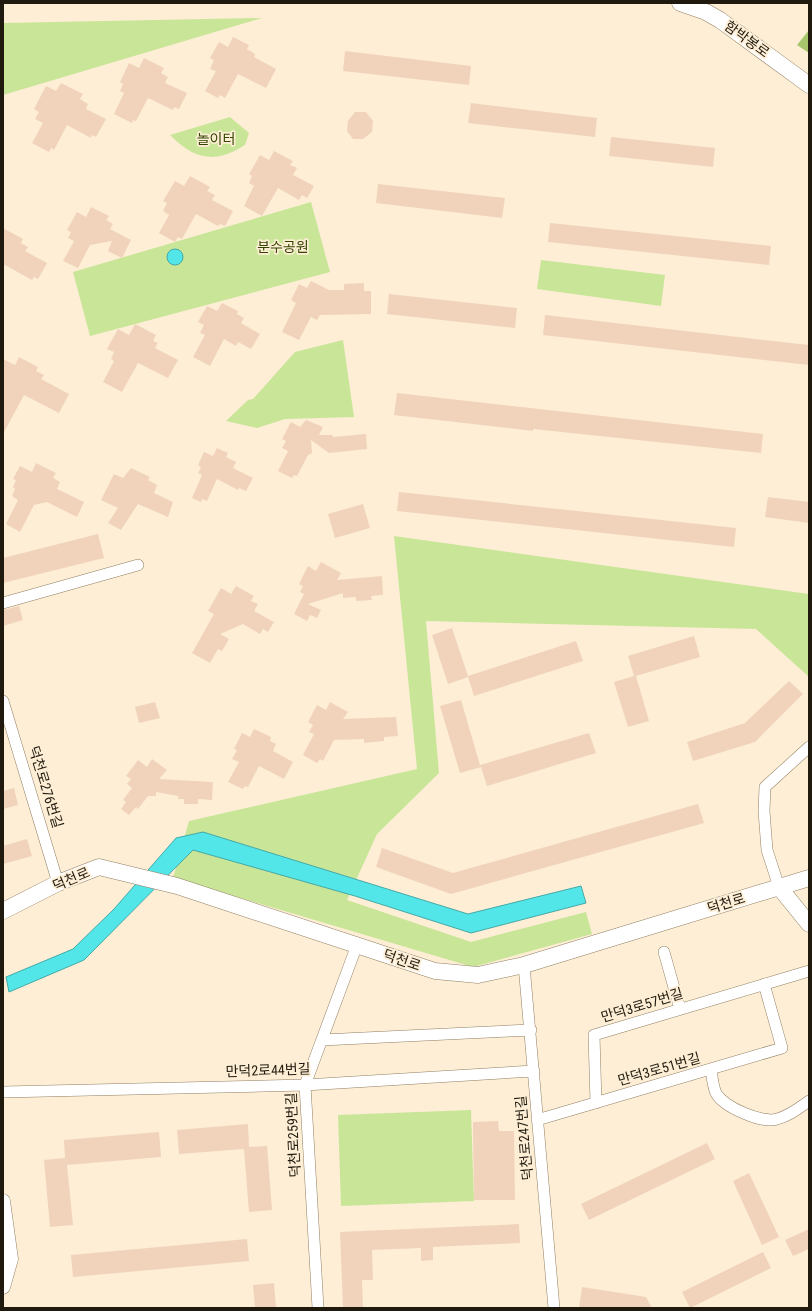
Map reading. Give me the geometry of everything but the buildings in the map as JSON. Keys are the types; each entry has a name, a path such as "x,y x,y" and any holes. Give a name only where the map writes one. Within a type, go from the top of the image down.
{"main road":[{"name":"함박봉로","path":"680,3 706,12 720,20 809,85"},
{"name":"덕천로","path":"3,911 58,883 99,867 177,886 435,971 478,976 524,965 809,878"},
{"path":"779,886 809,924"}],"street":[{"path":"3,603 138,565"},
{"name":"덕천로276번길","path":"3,701 58,883"},
{"path":"779,886 767,850 764,811 765,787 809,747"},
{"name":"덕천로259번길","path":"318,1308 305,1085 357,945"},
{"path":"664,952 680,1009"},
{"name":"덕천로247번길","path":"524,965 531,1030 537,1120 554,1308"},
{"name":"만덕3로57번길","path":"596,1103 594,1035 809,971"},
{"path":"711,1069 782,1048 764,984"},
{"path":"322,1040 531,1030"},
{"name":"만덕3로51번길","path":"537,1120 711,1069 716,1094 735,1110 753,1116 776,1120 796,1110 809,1101"},
{"name":"만덕2로44번길","path":"3,1092 305,1085 534,1071"},
{"path":"3,1201 12,1259 3,1287"}],"green space":[{"path":"262,18 3,95 3,23"},
{"path":"809,30 809,53 797,45"},
{"name":"놀이터","path":"230,117 249,133 245,145 224,155 215,157 197,154 188,150 170,135"},
{"name":"분수공원","path":"311,202 330,272 90,336 73,272"},
{"path":"541,260 665,275 661,306 537,289"},
{"path":"343,340 354,417 285,419 257,428 226,421 248,400 253,399 295,352"},
{"path":"394,536 809,594 809,677 756,629 426,621 439,773 377,834 347,900 471,942 586,912 592,934 473,967 173,878 189,821 417,769"},
{"path":"471,1110 474,1201 341,1206 338,1115"}],"water":[{"path":"175,249 181,251 183,257 181,263 175,265 169,263 167,257 169,251"},
{"path":"203,832 468,914 581,886 586,903 471,933 355,896 193,850 84,960 9,992 6,977 73,949 114,909 176,838"}]}
